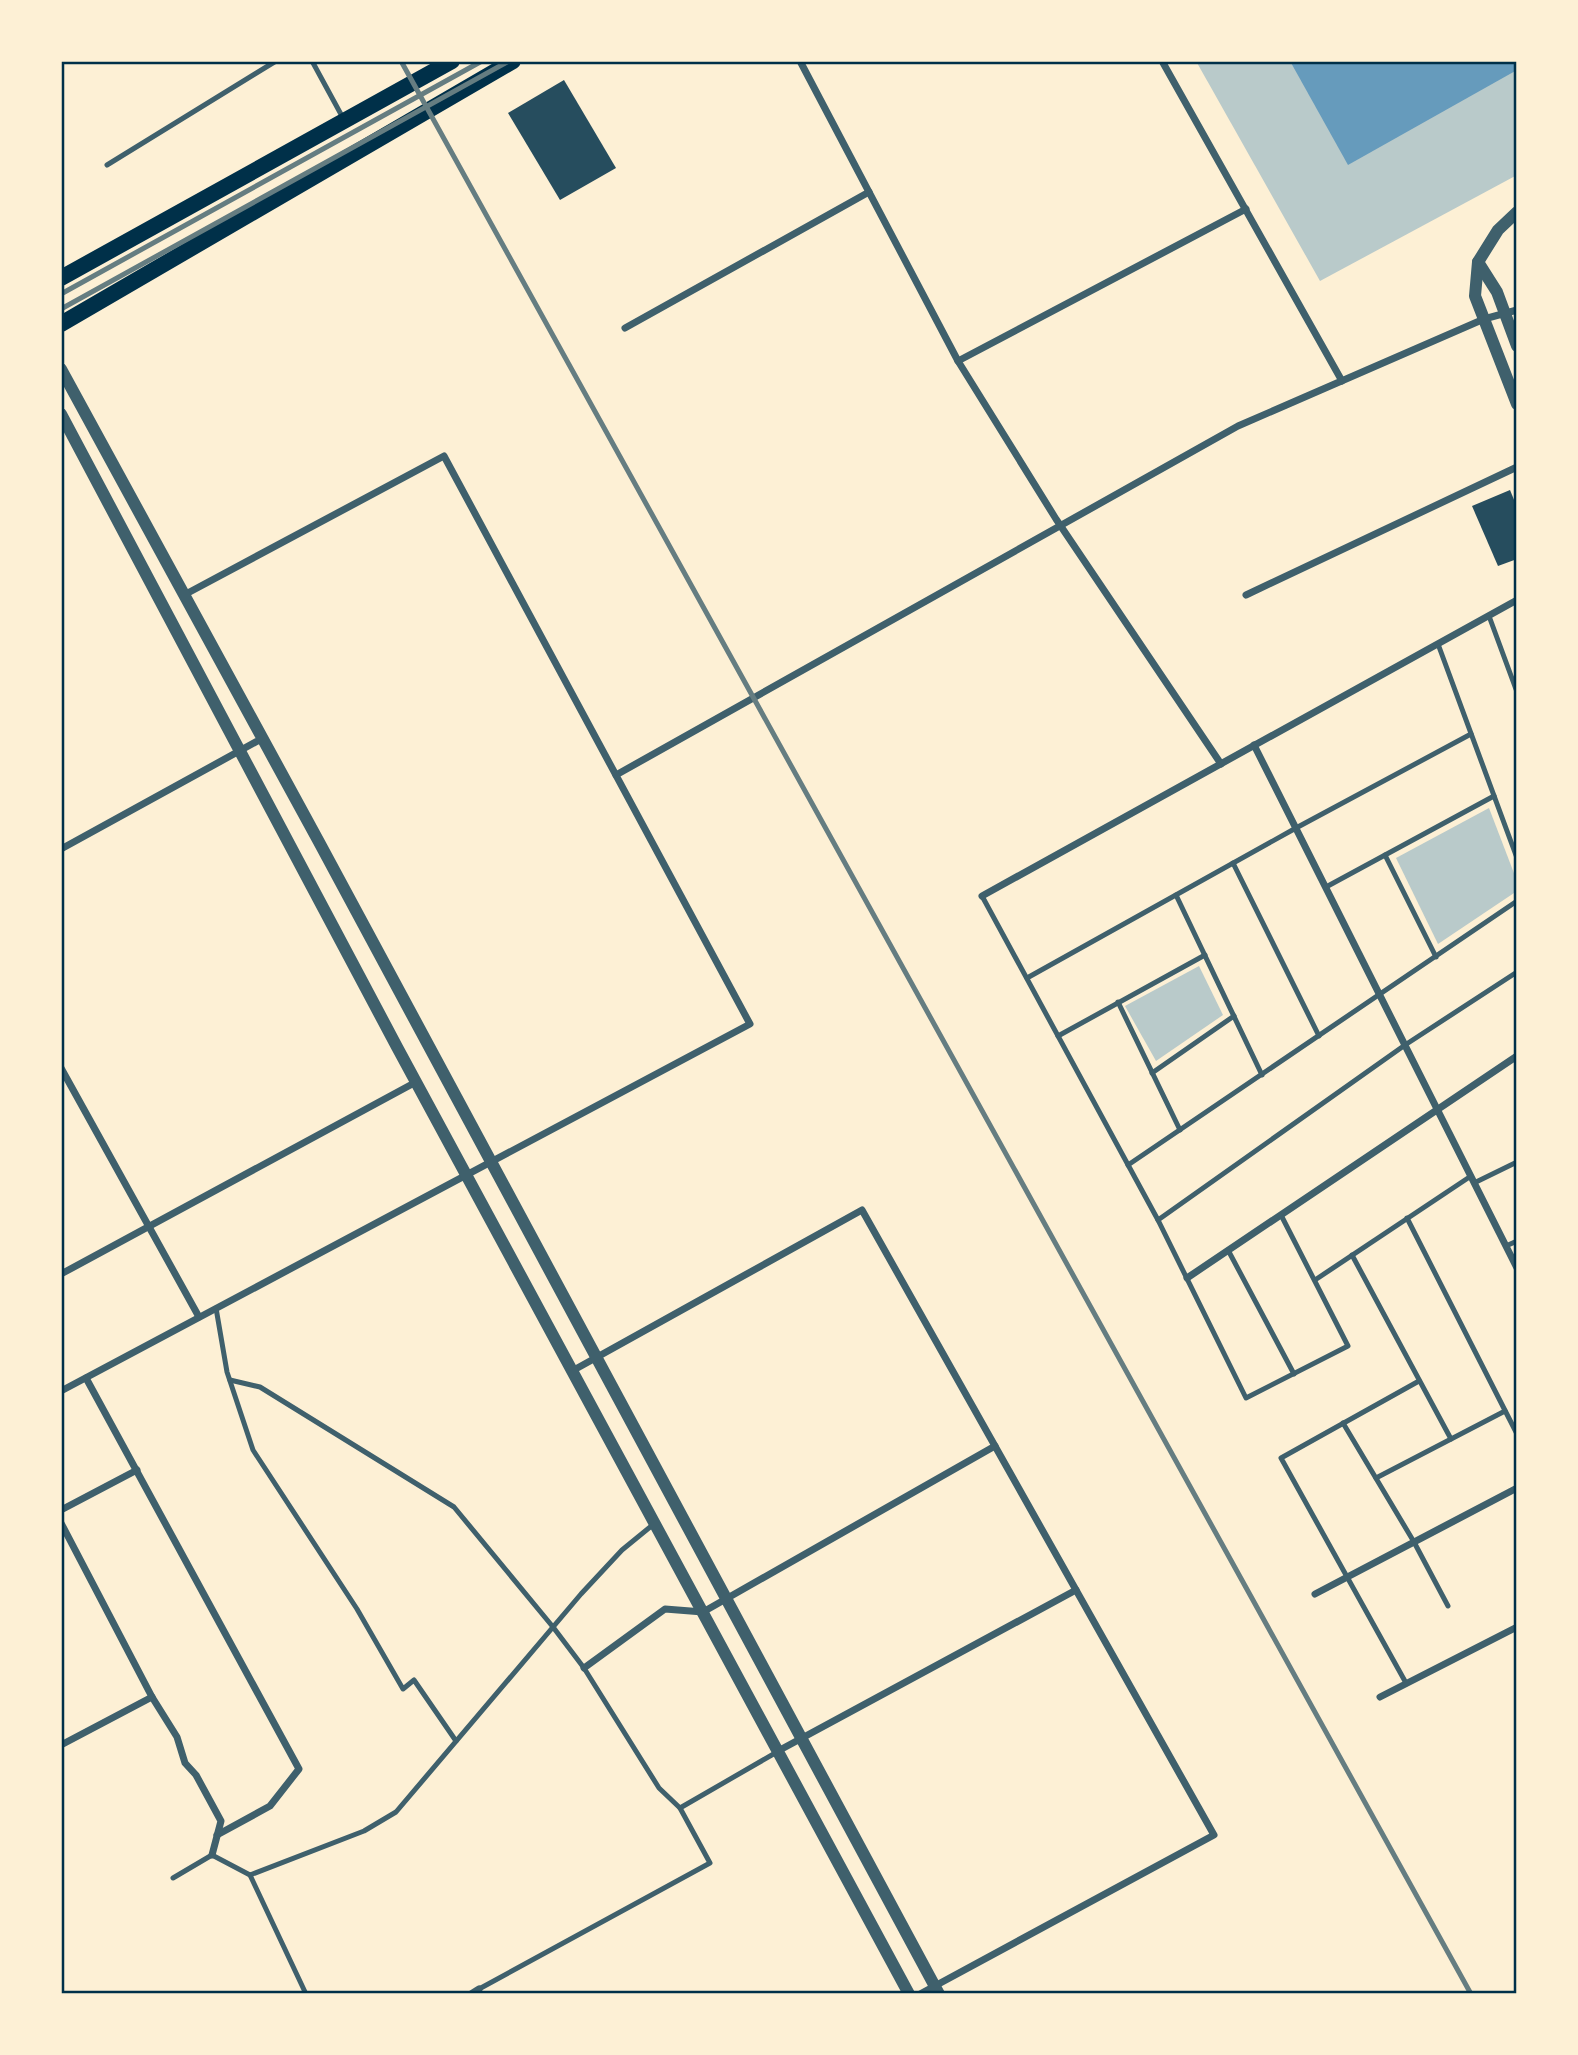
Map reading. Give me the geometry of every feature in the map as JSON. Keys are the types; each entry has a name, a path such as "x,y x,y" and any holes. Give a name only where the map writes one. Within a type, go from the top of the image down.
{"highway":[{"path":"61,278 452,61"},
{"path":"61,324 513,61"}],"street":[{"path":"800,61 958,361 1061,525 1222,764"},
{"path":"1162,61 1342,381"},
{"path":"625,328 869,192"},
{"path":"958,361 1246,209"},
{"path":"1517,212 1498,230 1478,262 1475,296 1517,404"},
{"path":"1478,262 1511,311 1517,346"},
{"path":"616,775 1238,426 1484,320 1511,311"},
{"path":"61,369 263,738 937,1990"},
{"path":"61,414 416,1082 909,1994"},
{"path":"61,1391 750,1024 444,456 184,595"},
{"path":"1246,595 1517,467"},
{"path":"982,896 1517,600"},
{"path":"61,849 263,738"},
{"path":"1254,745 1517,1268"},
{"path":"1187,1278 1517,1056"},
{"path":"61,1068 199,1317"},
{"path":"61,1274 416,1082"},
{"path":"572,1371 862,1210 1214,1835 937,1990 920,1994"},
{"path":"86,1378 299,1769 270,1806 217,1835"},
{"path":"584,1668 665,1609 703,1612 995,1446"},
{"path":"61,1510 137,1470"},
{"path":"1315,1594 1517,1488"},
{"path":"61,1523 152,1697 177,1737 185,1763 196,1775 221,1821 212,1854"},
{"path":"778,1751 1076,1590"},
{"path":"1380,1697 1517,1627"},
{"path":"61,1745 152,1697"},
{"path":"471,1994 479,1989"}],"lane":[{"path":"107,165 276,61"},
{"path":"312,61 344,121"},
{"path":"1489,616 1517,692"},
{"path":"1438,644 1517,858"},
{"path":"1027,978 1471,734"},
{"path":"1326,887 1494,796"},
{"path":"1385,855 1436,957"},
{"path":"1233,863 1319,1036"},
{"path":"1176,895 1262,1074"},
{"path":"982,896 1158,1220 1246,1398 1348,1346 1281,1215"},
{"path":"1128,1165 1517,901"},
{"path":"1058,1035 1205,955"},
{"path":"1158,1220 1405,1045 1517,972"},
{"path":"1118,1002 1180,1130"},
{"path":"1152,1073 1234,1016"},
{"path":"1315,1280 1407,1218 1472,1179 1517,1162"},
{"path":"1407,1218 1517,1434"},
{"path":"1506,1246 1517,1241"},
{"path":"1228,1250 1294,1374"},
{"path":"1352,1255 1451,1439"},
{"path":"216,1308 230,1380 253,1450 357,1609 403,1689 414,1680 457,1741"},
{"path":"230,1380 260,1387 454,1507 584,1668 659,1788 680,1808 710,1863 479,1989"},
{"path":"1406,1683 1281,1458 1419,1381"},
{"path":"1376,1478 1505,1411"},
{"path":"1343,1423 1415,1542 1448,1606"},
{"path":"250,1875 364,1831 396,1812 622,1549 655,1523"},
{"path":"680,1808 778,1751"},
{"path":"173,1878 212,1854 250,1875 306,1994"}],"shaded area":[{"path":"1196,61 1517,61 1517,175 1320,281"},
{"path":"1489,808 1517,881 1517,891 1438,944 1396,858"},
{"path":"1199,966 1223,1015 1156,1061 1125,1006"}],"water":[{"path":"1290,61 1517,61 1517,70 1348,165"}],"building":[{"path":"564,80 616,168 560,200 508,113"},
{"path":"1510,490 1517,507 1517,559 1498,566 1472,506"}],"railway":[{"path":"401,61 1471,1994"},
{"path":"61,294 482,61"},
{"path":"61,309 509,61"}]}
